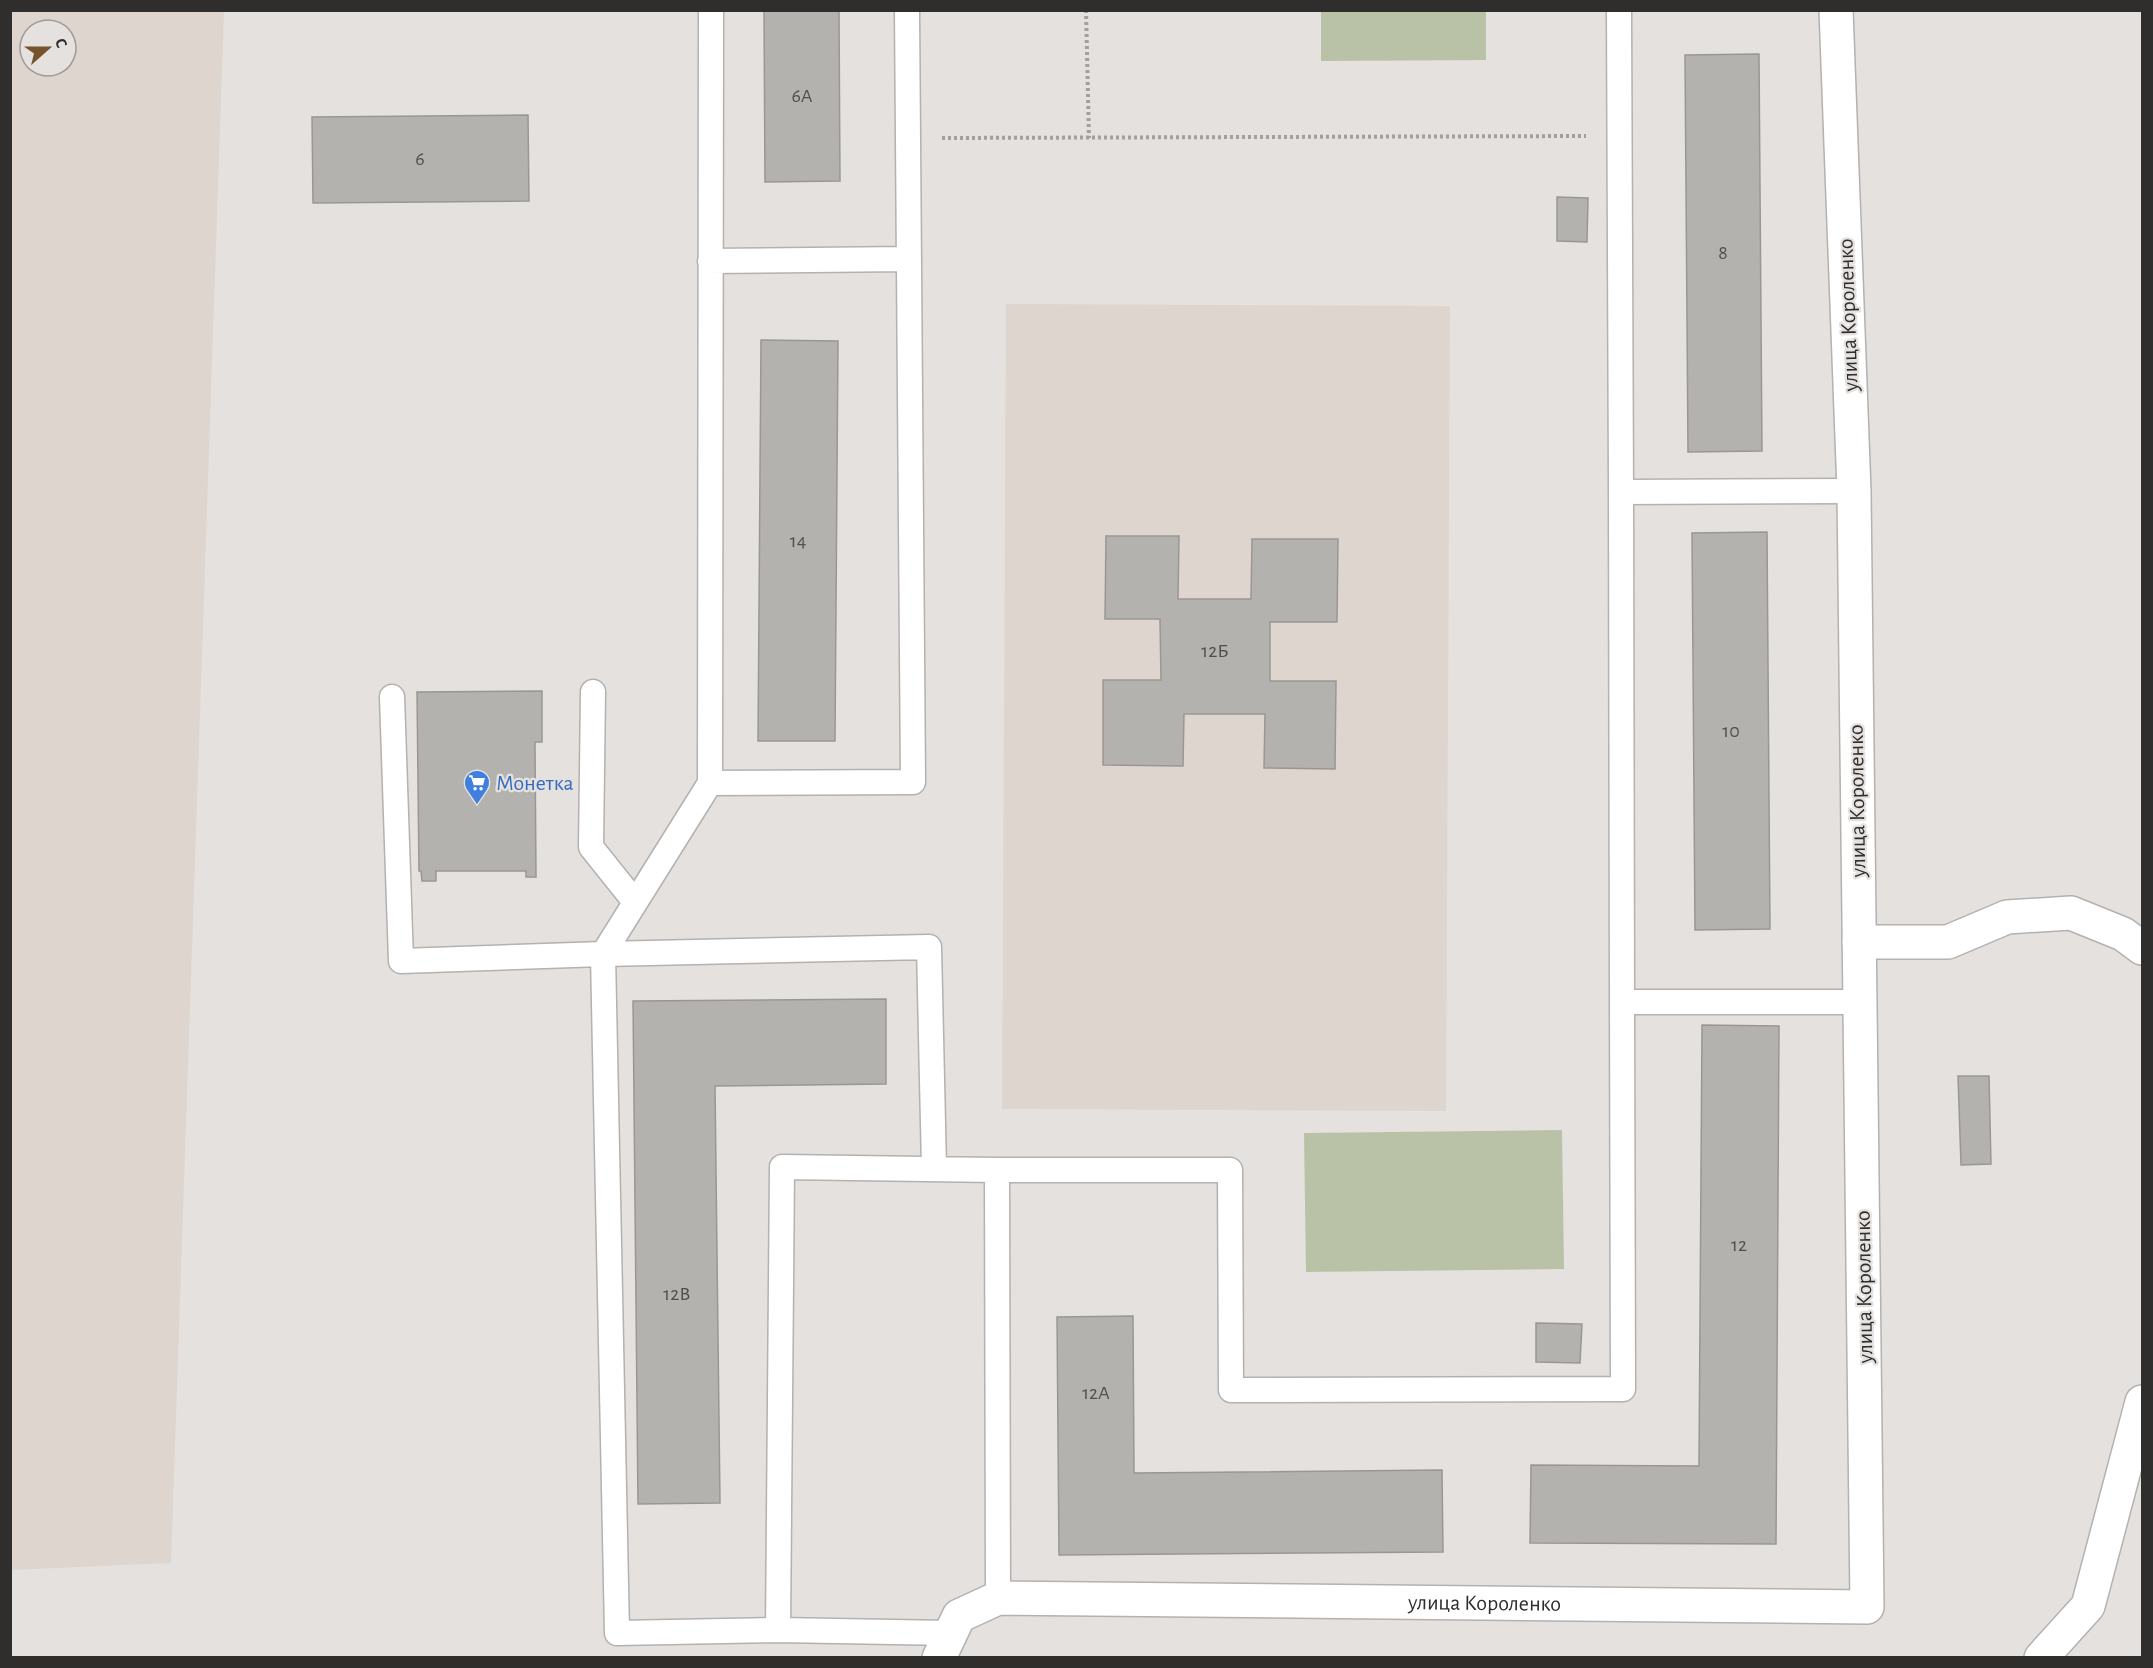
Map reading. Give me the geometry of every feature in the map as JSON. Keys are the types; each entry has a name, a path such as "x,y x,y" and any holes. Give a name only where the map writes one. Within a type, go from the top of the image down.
{"street":[{"name":"улица Короленко","path":"945,1645 959,1616 998,1598 1867,1607 1854,491 1836,10"},
{"path":"1858,942 1948,942 2007,917 2071,913 2122,933 2142,948"},
{"path":"2042,1658 2088,1606 2142,1402"}],"lane":[{"path":"711,10 710,783 603,954 617,1633 778,1630 945,1645"},
{"path":"710,783 914,782 907,10"},
{"path":"778,1630 782,1167 1230,1170 1231,1390 1623,1389 1619,10"},
{"path":"710,261 908,259"},
{"path":"1621,492 1854,491"},
{"path":"593,692 591,847 635,902"},
{"path":"392,698 401,961 929,947 934,1168"},
{"path":"1623,1002 1861,1002"},
{"path":"997,1170 998,1598"}],"path":[{"path":"1086,10 1089,138"},
{"path":"909,138 1620,136"}],"shaded area":[{"path":"10,11 224,11 171,1563 11,1570"},
{"path":"1006,304 1450,306 1446,1111 1002,1109"}],"green space":[{"path":"1321,11 1486,11 1486,60 1321,61"},
{"path":"1562,1130 1564,1269 1306,1272 1304,1133"}],"building":[{"path":"764,10 839,10 840,181 765,182"},
{"path":"1759,54 1762,451 1688,452 1685,55"},
{"path":"528,115 529,201 313,203 312,117"},
{"path":"1557,197 1588,198 1587,242 1557,241"},
{"path":"761,340 838,341 835,741 758,741"},
{"path":"1767,532 1770,929 1695,930 1692,533"},
{"path":"1106,536 1179,536 1178,599 1251,599 1252,539 1338,539 1337,622 1270,622 1270,681 1336,681 1335,769 1264,768 1265,714 1184,714 1183,766 1103,765 1103,680 1161,680 1160,619 1105,619"},
{"name":"Монетка","path":"542,691 542,742 535,742 536,877 526,877 526,871 436,871 436,881 422,881 421,871 419,871 417,692"},
{"path":"886,999 886,1084 715,1086 720,1503 638,1504 633,1001"},
{"path":"1702,1025 1779,1026 1776,1544 1530,1543 1531,1465 1699,1466"},
{"path":"1958,1076 1989,1076 1991,1164 1961,1165"},
{"path":"1133,1316 1134,1473 1442,1470 1443,1552 1059,1555 1057,1317"},
{"path":"1536,1323 1582,1324 1580,1363 1536,1362"}],"place":[{"name":"Монетка","path":"477,806"}]}
